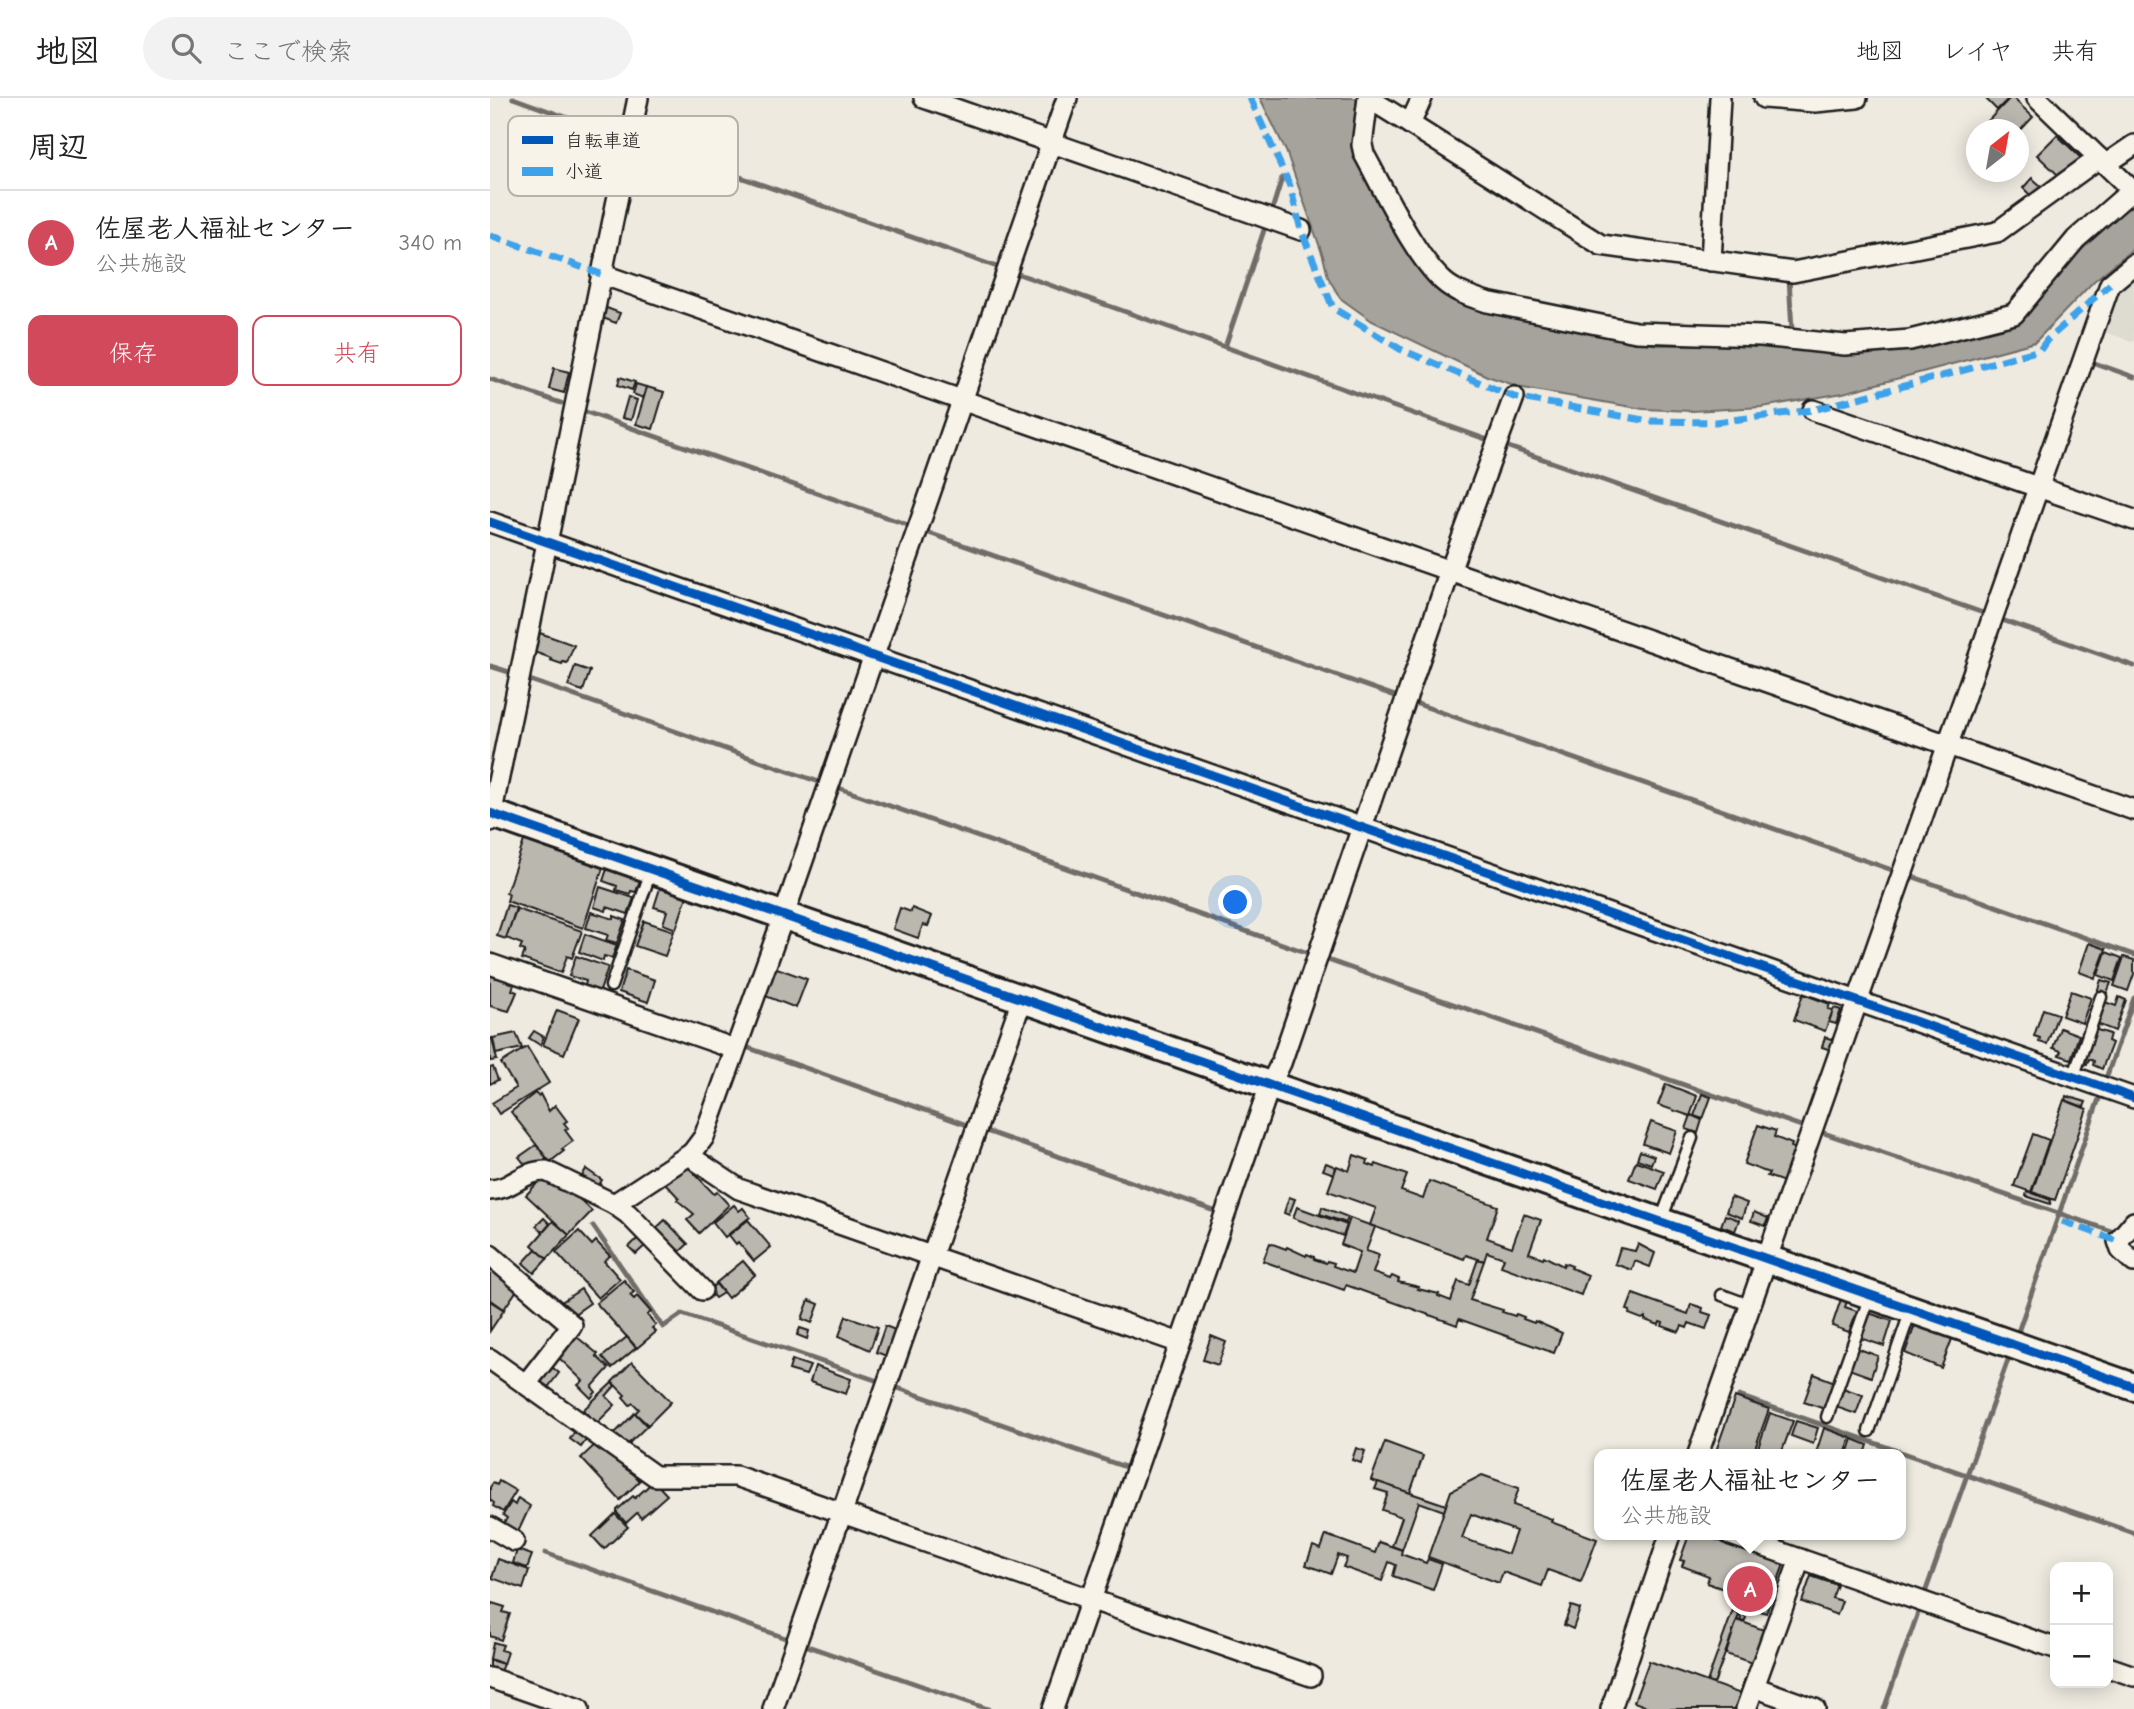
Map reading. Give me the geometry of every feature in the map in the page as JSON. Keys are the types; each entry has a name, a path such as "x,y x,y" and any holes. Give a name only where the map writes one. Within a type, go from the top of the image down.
{"street":[{"path":"634,116 638,98"},
{"path":"924,98 1301,230"},
{"path":"614,1204 692,1153 704,1137 784,915 1067,98"},
{"path":"2038,98 2103,161 2134,192 2123,198 2076,239 2014,314 1910,340 1865,344 1761,336 1636,332 1487,302 1464,294 1443,282 1418,249 1364,154 1362,145 1368,98 1601,244 1793,272 1997,232 2103,161 2134,145"},
{"path":"1410,124 1422,98"},
{"path":"1711,261 1720,98"},
{"path":"1764,98 1815,102 1857,98"},
{"path":"617,196 491,816 652,869 2134,1387"},
{"path":"1700,1449 2110,284 2134,264"},
{"path":"601,274 2134,810"},
{"path":"1053,1709 1270,1085 1281,1063 1450,571 1514,397"},
{"path":"1813,410 2134,520"},
{"path":"490,522 2134,1098"},
{"path":"490,964 734,1049"},
{"path":"773,1709 1022,999"},
{"path":"692,1153 697,1161 739,1189 1181,1343"},
{"path":"490,1190 507,1187 534,1171 546,1171 614,1204 628,1214 702,1290"},
{"path":"2134,1222 2118,1241 2121,1250 2134,1262"},
{"path":"490,1255 572,1325 526,1384"},
{"path":"490,1359 656,1476 736,1476 1311,1676"},
{"path":"490,1527 514,1541"},
{"path":"1611,1709 1668,1540"},
{"path":"1745,1540 2050,1646"},
{"path":"1746,1709 1800,1559"},
{"path":"2113,1669 2134,1676"},
{"path":"490,1678 579,1709"},
{"path":"1754,1687 1815,1709"}],"lane":[{"path":"611,986 652,869"},
{"path":"2073,1078 2101,997"},
{"path":"1660,1222 1692,1139"},
{"path":"1722,1295 1749,1305"},
{"path":"1827,1417 1870,1296"},
{"path":"1869,1431 1910,1310"}],"shaded area":[{"path":"1260,98 1357,98 1353,147 1357,161 1399,237 1436,288 1451,300 1500,315 1589,334 1659,345 1772,345 1854,352 1924,347 2018,322 2029,313 2063,267 2134,201 2134,248 2094,281 2035,342 1843,393 1762,407 1692,411 1643,409 1523,388 1487,376 1372,321 1340,298 1328,277 1286,151"},
{"path":"2134,271 2134,342 2098,330 2110,295"}],"building":[{"path":"1985,98 2009,98 1997,110"},
{"path":"2010,98 2033,117 2029,121 2029,119 1990,119"},
{"path":"2057,135 2083,160 2065,174 2062,172 2058,175 2037,155"},
{"path":"2032,178 2041,186 2031,196 2023,188"},
{"path":"604,307 620,313 616,323 600,317"},
{"path":"554,368 569,372 564,393 549,389"},
{"path":"620,377 635,382 632,390 618,385"},
{"path":"636,384 646,387 643,398 633,394"},
{"path":"647,387 664,392 653,429 636,424"},
{"path":"628,397 637,400 631,420 622,418"},
{"path":"540,633 574,645 567,663 550,660 551,658 534,652"},
{"path":"575,666 590,671 583,691 568,686"},
{"path":"525,838 604,865 583,928 507,901 509,894 506,893"},
{"path":"608,866 641,877 636,892 631,891 630,894 616,890 617,886 603,881"},
{"path":"662,882 688,893 676,929 663,924 667,911 654,907"},
{"path":"600,887 634,898 628,914 607,907 606,911 594,907"},
{"path":"507,905 516,908 506,939 497,936"},
{"path":"900,908 911,912 912,908 932,916 928,926 923,925 918,938 893,929"},
{"path":"517,909 582,931 572,958 567,956 561,973 522,959 525,951 520,949 522,944 506,938"},
{"path":"591,912 625,920 617,943 606,940 608,935 586,928"},
{"path":"644,921 674,931 665,956 635,946"},
{"path":"585,934 617,945 612,958 604,956 603,961 579,952"},
{"path":"2089,943 2106,949 2095,978 2079,972"},
{"path":"2106,952 2122,958 2114,981 2098,975"},
{"path":"576,956 608,967 600,991 585,986 586,981 569,976"},
{"path":"2124,957 2134,960 2134,974 2128,991 2114,986"},
{"path":"774,967 807,979 796,1008 763,995"},
{"path":"626,970 655,980 648,1002 619,992"},
{"path":"499,972 516,979 512,990 517,992 509,1011 490,1006 490,975 496,978"},
{"path":"2101,980 2111,983 2106,995 2097,992"},
{"path":"2071,991 2091,998 2082,1023 2062,1016"},
{"path":"1803,994 1830,1004 1828,1009 1833,1010 1825,1031 1794,1020"},
{"path":"2119,997 2126,1000 2115,1031 2097,1024 2105,1002 2116,1006"},
{"path":"1834,1008 1841,1010 1836,1024 1829,1022"},
{"path":"2043,1009 2058,1014 2047,1044 2039,1042 2040,1038 2034,1036"},
{"path":"557,1010 579,1018 564,1054 543,1045"},
{"path":"2060,1028 2079,1035 2071,1059 2059,1055 2061,1051 2053,1048"},
{"path":"2094,1029 2110,1034 2108,1041 2112,1043 2102,1069 2093,1065 2094,1061 2089,1059 2087,1064 2083,1062"},
{"path":"534,1031 544,1037 540,1045 529,1038"},
{"path":"516,1033 522,1048 496,1054 493,1038"},
{"path":"1825,1037 1837,1041 1834,1051 1822,1047"},
{"path":"492,1038 497,1060 490,1061 490,1039"},
{"path":"527,1047 549,1083 499,1114 492,1103 516,1088 501,1063"},
{"path":"493,1067 498,1080 490,1084 490,1068"},
{"path":"1666,1084 1697,1096 1690,1116 1658,1105"},
{"path":"535,1093 538,1096 540,1094 549,1111 555,1105 567,1121 564,1123 568,1128 565,1130 573,1141 550,1162 511,1112"},
{"path":"1702,1094 1711,1097 1703,1119 1694,1116"},
{"path":"2066,1096 2086,1102 2084,1107 2065,1100"},
{"path":"2064,1100 2087,1109 2055,1200 2032,1192"},
{"path":"1691,1115 1702,1120 1698,1133 1686,1129"},
{"path":"1651,1122 1677,1131 1669,1153 1643,1144"},
{"path":"1758,1125 1776,1131 1774,1137 1799,1150 1787,1183 1744,1164"},
{"path":"2033,1134 2049,1140 2031,1192 2014,1186"},
{"path":"536,1145 548,1160 540,1166 536,1161 527,1167 519,1157"},
{"path":"1640,1151 1654,1156 1651,1164 1637,1159"},
{"path":"1354,1155 1368,1160 1367,1164 1375,1167 1376,1164 1407,1175 1401,1191 1423,1199 1429,1181 1498,1206 1487,1238 1512,1247 1524,1214 1541,1220 1529,1253 1543,1258 1544,1256 1563,1266 1564,1263 1588,1275 1581,1295 1501,1266 1504,1258 1487,1252 1484,1261 1466,1255 1464,1259 1370,1225 1376,1208 1328,1191 1337,1166 1349,1171"},
{"path":"1636,1161 1664,1171 1657,1189 1629,1179"},
{"path":"1326,1163 1336,1167 1334,1174 1323,1170"},
{"path":"690,1164 696,1170 693,1172 729,1205 699,1233 687,1220 694,1214 677,1200 679,1198 663,1181 676,1168 681,1173"},
{"path":"586,1169 602,1180 597,1188 581,1178"},
{"path":"544,1176 561,1191 566,1186 592,1211 569,1235 526,1195"},
{"path":"2027,1191 2051,1200 2050,1204 2026,1196"},
{"path":"1289,1197 1295,1199 1289,1215 1284,1213"},
{"path":"1731,1197 1747,1203 1742,1218 1726,1212"},
{"path":"734,1205 739,1211 743,1208 750,1217 725,1237 713,1222"},
{"path":"1297,1207 1347,1225 1343,1236 1293,1218"},
{"path":"1322,1207 1348,1217 1346,1223 1320,1214"},
{"path":"1754,1212 1768,1218 1765,1226 1751,1221"},
{"path":"1725,1215 1739,1220 1735,1231 1721,1226"},
{"path":"544,1218 550,1224 543,1232 536,1226"},
{"path":"1350,1218 1375,1227 1366,1251 1379,1255 1373,1273 1390,1279 1392,1276 1399,1279 1398,1282 1439,1294 1438,1296 1451,1301 1458,1281 1469,1285 1478,1259 1484,1261 1470,1300 1515,1316 1516,1314 1562,1333 1554,1353 1459,1319 1457,1325 1346,1285 1344,1290 1263,1261 1270,1243 1326,1263 1334,1263 1333,1266 1353,1273 1360,1252 1341,1245"},
{"path":"665,1220 688,1244 675,1256 652,1232"},
{"path":"748,1220 771,1247 754,1261 729,1235"},
{"path":"553,1221 569,1235 547,1259 532,1245"},
{"path":"579,1231 592,1245 596,1241 610,1256 604,1261 620,1279 598,1298 556,1252"},
{"path":"640,1236 647,1244 636,1254 629,1247"},
{"path":"1638,1244 1655,1253 1650,1267 1635,1261 1632,1270 1615,1264 1620,1248 1635,1251"},
{"path":"536,1249 547,1259 534,1273 523,1263"},
{"path":"743,1261 755,1275 728,1298 716,1283"},
{"path":"490,1265 519,1287 504,1309 490,1299"},
{"path":"624,1280 634,1292 630,1295 634,1299 637,1296 651,1312 647,1315 656,1325 652,1328 656,1332 637,1348 596,1303"},
{"path":"716,1284 723,1293 715,1298 708,1290"},
{"path":"581,1289 590,1303 570,1317 560,1303"},
{"path":"1633,1294 1688,1314 1691,1304 1703,1308 1702,1312 1711,1315 1706,1329 1689,1323 1687,1328 1682,1326 1679,1332 1662,1326 1663,1323 1660,1322 1659,1325 1645,1320 1645,1317 1642,1319 1629,1314 1630,1311 1627,1310"},
{"path":"1841,1299 1847,1301 1845,1307 1857,1311 1849,1332 1832,1326"},
{"path":"809,1300 819,1304 812,1323 802,1319"},
{"path":"490,1301 504,1310 490,1331"},
{"path":"1866,1312 1892,1321 1884,1346 1857,1337"},
{"path":"846,1316 878,1327 870,1350 839,1336"},
{"path":"1915,1325 1933,1332 1934,1328 1945,1332 1944,1336 1952,1339 1941,1368 1905,1353"},
{"path":"885,1326 898,1331 889,1357 876,1352"},
{"path":"800,1328 809,1331 807,1339 797,1335"},
{"path":"572,1333 598,1354 596,1356 609,1368 592,1387 596,1392 591,1398 578,1385 583,1381 556,1355"},
{"path":"1211,1336 1226,1342 1218,1365 1203,1360"},
{"path":"627,1337 636,1348 612,1368 602,1357"},
{"path":"1854,1347 1878,1356 1871,1377 1846,1368"},
{"path":"792,1360 810,1366 806,1375 789,1370"},
{"path":"546,1362 559,1373 546,1390 532,1379"},
{"path":"632,1362 671,1402 648,1425 635,1413 639,1409 633,1403 630,1405 623,1397 625,1395 612,1382"},
{"path":"815,1366 851,1379 846,1394 810,1382"},
{"path":"1814,1374 1835,1382 1825,1409 1804,1402"},
{"path":"612,1383 615,1386 606,1396 615,1405 596,1424 583,1410"},
{"path":"1840,1387 1863,1395 1856,1414 1833,1406"},
{"path":"1735,1397 1769,1409 1755,1449 1717,1449"},
{"path":"635,1413 647,1426 625,1447 613,1435"},
{"path":"1770,1413 1793,1421 1783,1449 1758,1449"},
{"path":"1796,1421 1818,1428 1813,1444 1791,1436"},
{"path":"577,1428 589,1436 581,1447 570,1439"},
{"path":"1824,1428 1851,1438 1847,1449 1817,1449"},
{"path":"1853,1439 1868,1445 1867,1449 1850,1449"},
{"path":"599,1441 636,1470 633,1473 640,1481 620,1500 581,1458"},
{"path":"1385,1442 1423,1456 1410,1493 1371,1480"},
{"path":"1356,1448 1365,1451 1361,1463 1352,1460"},
{"path":"1482,1475 1519,1488 1513,1505 1552,1519 1551,1522 1597,1540 1581,1582 1548,1570 1542,1586 1503,1572 1499,1583 1428,1557 1451,1491","holes":["1471,1514 1516,1531 1508,1554 1462,1538"]},
{"path":"499,1481 516,1491 503,1512 493,1506 494,1503 490,1500 490,1487 493,1483 497,1485"},
{"path":"654,1481 667,1495 641,1518 637,1513 626,1523 617,1510"},
{"path":"1378,1482 1446,1505 1444,1511 1419,1502 1402,1550 1392,1546 1402,1517 1382,1510 1388,1493 1375,1489"},
{"path":"518,1498 530,1506 518,1532 504,1523 507,1518 503,1515 511,1502 515,1505"},
{"path":"615,1514 628,1527 604,1549 592,1536"},
{"path":"1326,1535 1375,1553 1379,1542 1426,1563 1428,1559 1442,1564 1433,1590 1393,1576 1396,1565 1389,1562 1382,1581 1343,1567 1347,1558 1338,1555 1331,1574 1306,1565 1313,1546 1321,1549"},
{"path":"1687,1540 1717,1540 1784,1564 1766,1613 1737,1603 1733,1599 1735,1593 1707,1583 1709,1576 1682,1566 1684,1561 1680,1560"},
{"path":"517,1550 532,1555 527,1568 513,1563"},
{"path":"498,1559 529,1570 523,1589 492,1578"},
{"path":"1811,1576 1837,1585 1832,1598 1842,1601 1837,1615 1802,1602"},
{"path":"492,1603 505,1607 503,1612 510,1614 501,1640 490,1636"},
{"path":"1737,1603 1741,1605 1746,1618 1744,1622 1740,1621 1741,1618 1735,1610"},
{"path":"1571,1606 1580,1609 1573,1629 1564,1625"},
{"path":"1733,1610 1739,1615 1714,1684 1707,1682"},
{"path":"1737,1620 1764,1630 1752,1663 1726,1654"},
{"path":"493,1642 503,1645 501,1650 507,1652 503,1664 490,1659"},
{"path":"490,1660 503,1664 499,1674 490,1671"},
{"path":"1649,1661 1741,1694 1735,1709 1653,1709 1634,1702"}],"waterway":[{"path":"513,98 563,116"},
{"path":"738,176 1000,268"},
{"path":"1271,213 1282,178"},
{"path":"1225,347 1267,221"},
{"path":"1013,272 1491,441"},
{"path":"1789,277 1792,331"},
{"path":"2089,361 2134,377"},
{"path":"490,379 561,403"},
{"path":"583,411 911,526"},
{"path":"1500,444 1986,614"},
{"path":"923,531 1401,698"},
{"path":"1999,619 2134,666"},
{"path":"490,666 509,672"},
{"path":"527,679 822,783"},
{"path":"1409,701 1895,871"},
{"path":"833,786 1311,954"},
{"path":"1908,875 2134,955"},
{"path":"1322,958 1804,1127"},
{"path":"2104,1084 2134,998"},
{"path":"743,1046 970,1126"},
{"path":"2018,1332 2101,1093"},
{"path":"983,1130 1220,1213"},
{"path":"1818,1131 2117,1233"},
{"path":"593,1226 663,1327 682,1314 881,1382"},
{"path":"1925,1593 2009,1357"},
{"path":"892,1386 1131,1469"},
{"path":"1739,1396 1892,1449"},
{"path":"1906,1454 2134,1533"},
{"path":"545,1553 791,1640"},
{"path":"1884,1709 1920,1607"},
{"path":"802,1644 988,1709"}],"marked path":[{"path":"1250,98 1290,186 1301,230 1333,308 1400,349 1514,397 1649,421 1716,422 1813,410 2040,350 2047,340 2110,284"},
{"path":"490,235 601,274"},
{"path":"2062,1221 2118,1241"}],"cycle path":[{"path":"490,522 2134,1098"},
{"path":"490,813 2134,1387"}],"place":[{"name":"佐屋老人福祉センター","path":"1750,1589"}]}
